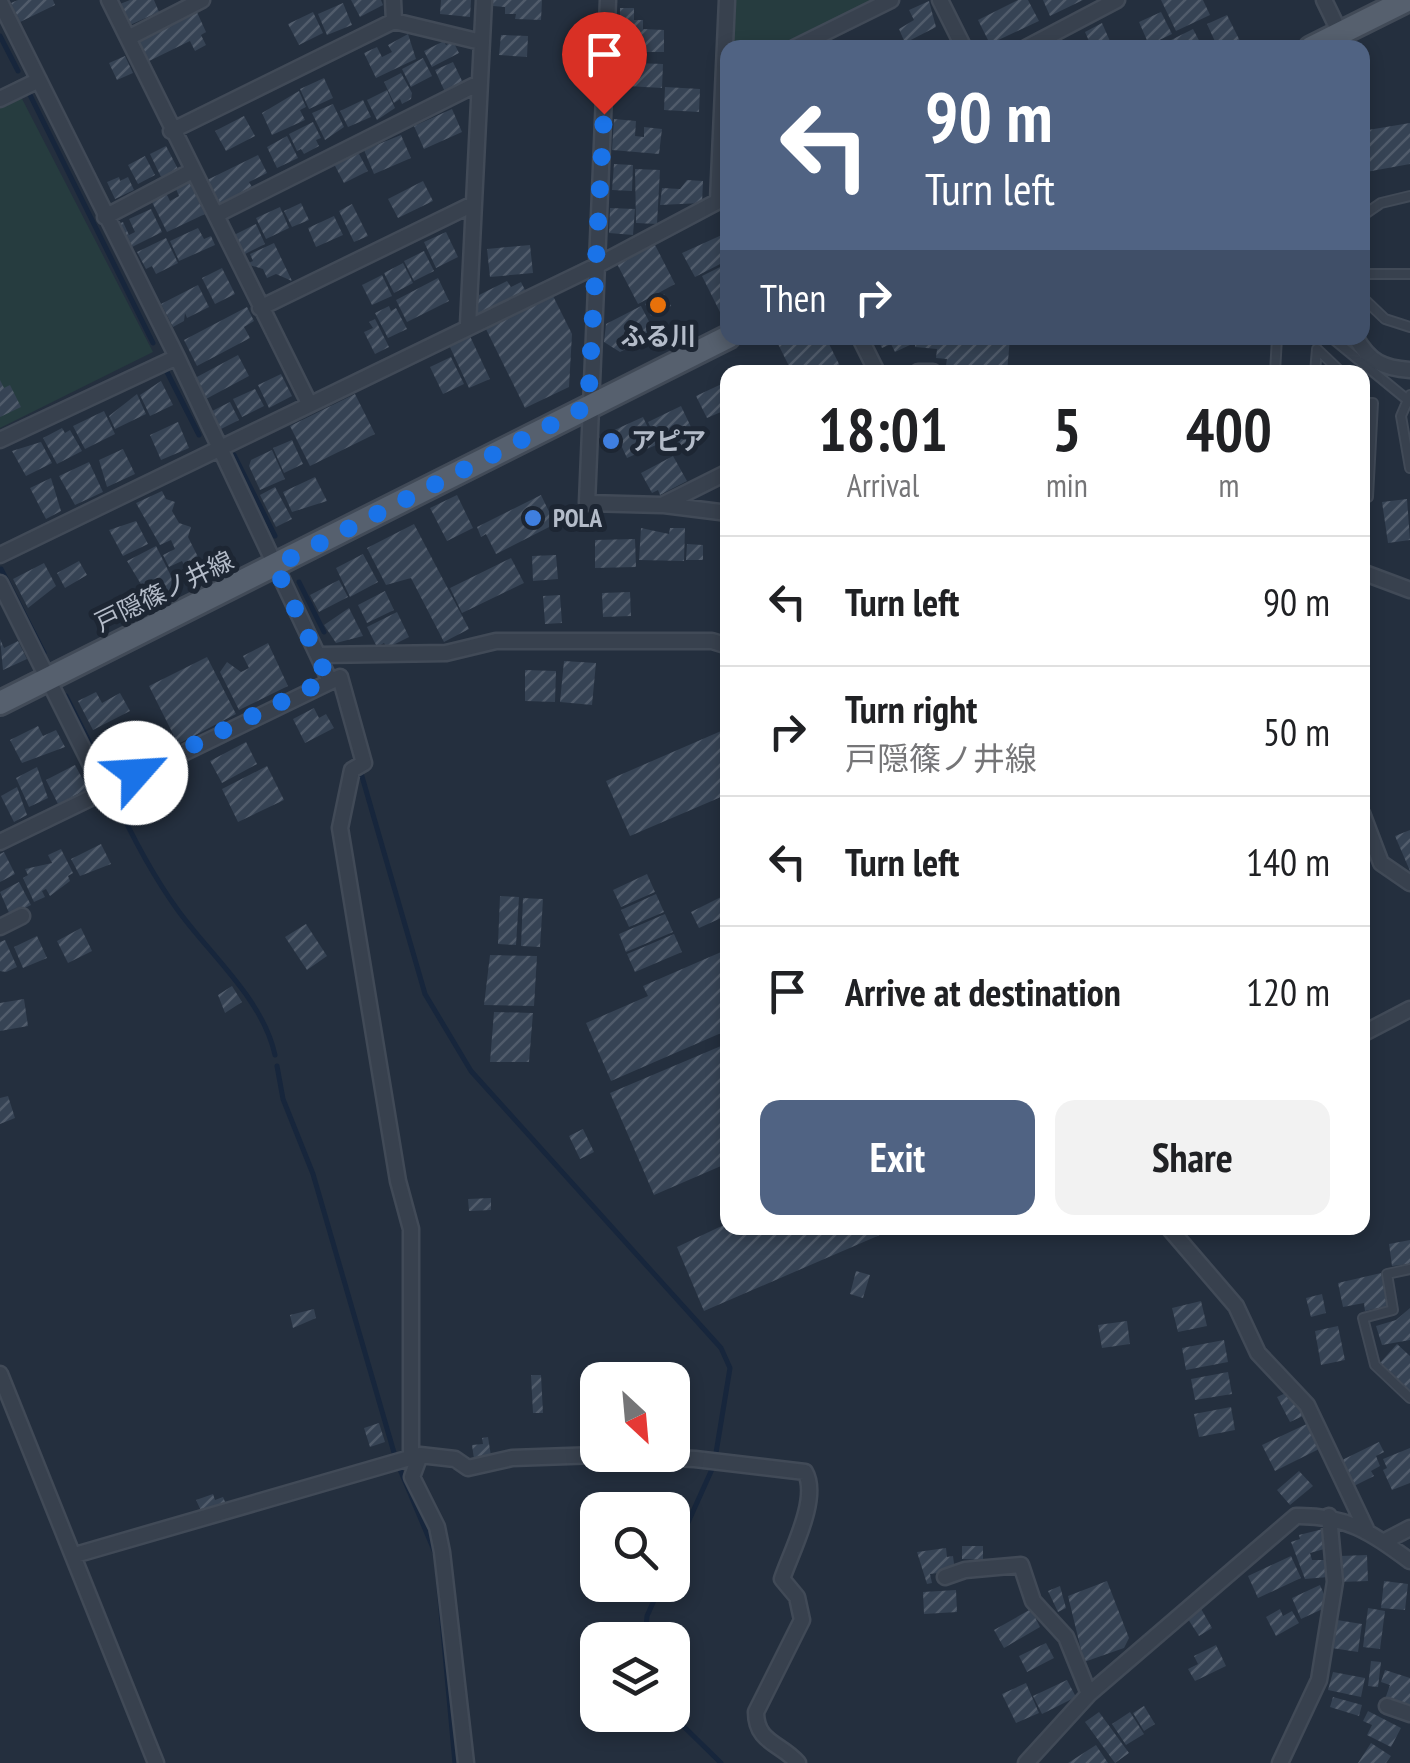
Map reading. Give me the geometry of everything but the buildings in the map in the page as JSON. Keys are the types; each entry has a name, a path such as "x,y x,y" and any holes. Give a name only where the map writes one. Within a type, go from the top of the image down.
{"main road":[{"path":"1326,40 1407,0"},
{"name":"戸隠篠ノ井線","path":"0,703 720,341"}],"street":[{"path":"109,0 309,403"},
{"path":"128,38 202,0"},
{"path":"393,0 394,21"},
{"path":"468,325 484,0"},
{"path":"608,0 598,265 588,406 587,503 662,505 720,513"},
{"path":"726,40 727,0"},
{"path":"810,40 891,0"},
{"path":"940,0 960,40"},
{"path":"1042,40 1118,0"},
{"path":"1324,0 1340,33"},
{"path":"0,2 177,356 328,679"},
{"path":"171,130 394,21 481,42"},
{"path":"0,99 38,80"},
{"path":"216,215 479,83"},
{"path":"105,217 192,172"},
{"path":"0,555 598,265 720,199"},
{"path":"260,308 474,204"},
{"path":"1360,345 1384,368 1410,370"},
{"path":"0,440 177,356"},
{"path":"662,505 720,476"},
{"path":"1370,575 1410,590"},
{"path":"0,583 103,789"},
{"path":"320,655 446,653 496,641 569,638 720,644"},
{"path":"0,842 328,679 340,678 364,763 352,770 340,828 398,1181 411,1228 415,1456 412,1477 437,1528 442,1552 466,1763"},
{"path":"1370,834 1381,864 1410,883"},
{"path":"0,927 22,916"},
{"path":"1370,1030 1410,1009"},
{"path":"1175,1235 1236,1306 1258,1353 1307,1406 1366,1529"},
{"path":"0,1374 76,1555 156,1763"},
{"path":"76,1555 415,1456 455,1460 468,1468 512,1458 580,1456"},
{"path":"690,1459 805,1472 810,1479 806,1508 782,1579 797,1597 802,1620 756,1712 756,1725 763,1738 798,1763"},
{"path":"1026,1763 1089,1694 1296,1516 1330,1516 1366,1529 1410,1561"},
{"path":"1280,1763 1319,1680 1335,1582 1330,1516"},
{"path":"1383,1542 1410,1528"},
{"path":"944,1576 964,1570 1021,1566 1034,1600 1066,1637 1089,1694"},
{"path":"1387,1706 1410,1714"}],"lane":[{"path":"1370,211 1381,203 1410,196"},
{"path":"1370,274 1410,274"},
{"path":"1370,304 1385,318 1410,327"},
{"path":"1315,365 1317,345"},
{"path":"1341,345 1367,365"},
{"path":"1316,349 1333,365"},
{"path":"1370,368 1409,398 1401,416 1410,468"},
{"path":"1410,1270 1387,1274 1393,1310 1363,1318 1375,1364 1410,1398"}],"green space":[{"path":"735,0 877,0 797,40 733,40"},
{"path":"19,93 153,352 0,428 0,103"}],"waterway":[{"path":"0,36 18,71"},
{"path":"29,93 153,343"},
{"path":"165,368 199,435"},
{"path":"234,455 275,536"},
{"path":"1,569 44,653"},
{"path":"299,582 324,632"},
{"path":"336,687 340,703"},
{"path":"66,696 106,775"},
{"path":"361,773 425,994 471,1071 721,1348 730,1368 715,1459"},
{"path":"113,795 168,895 259,1015 275,1055"},
{"path":"277,1066 283,1099 313,1174 395,1456"},
{"path":"399,1467 436,1555 455,1763"},
{"path":"690,1518 713,1467"},
{"path":"646,1622 653,1602"},
{"path":"689,1732 721,1763"}],"place":[{"name":"ふる川","path":"658,305"},
{"name":"アピア","path":"611,441"},
{"name":"POLA","path":"533,518"}],"route":[{"path":"136,773 328,679 275,566 588,406 604,114"}]}
